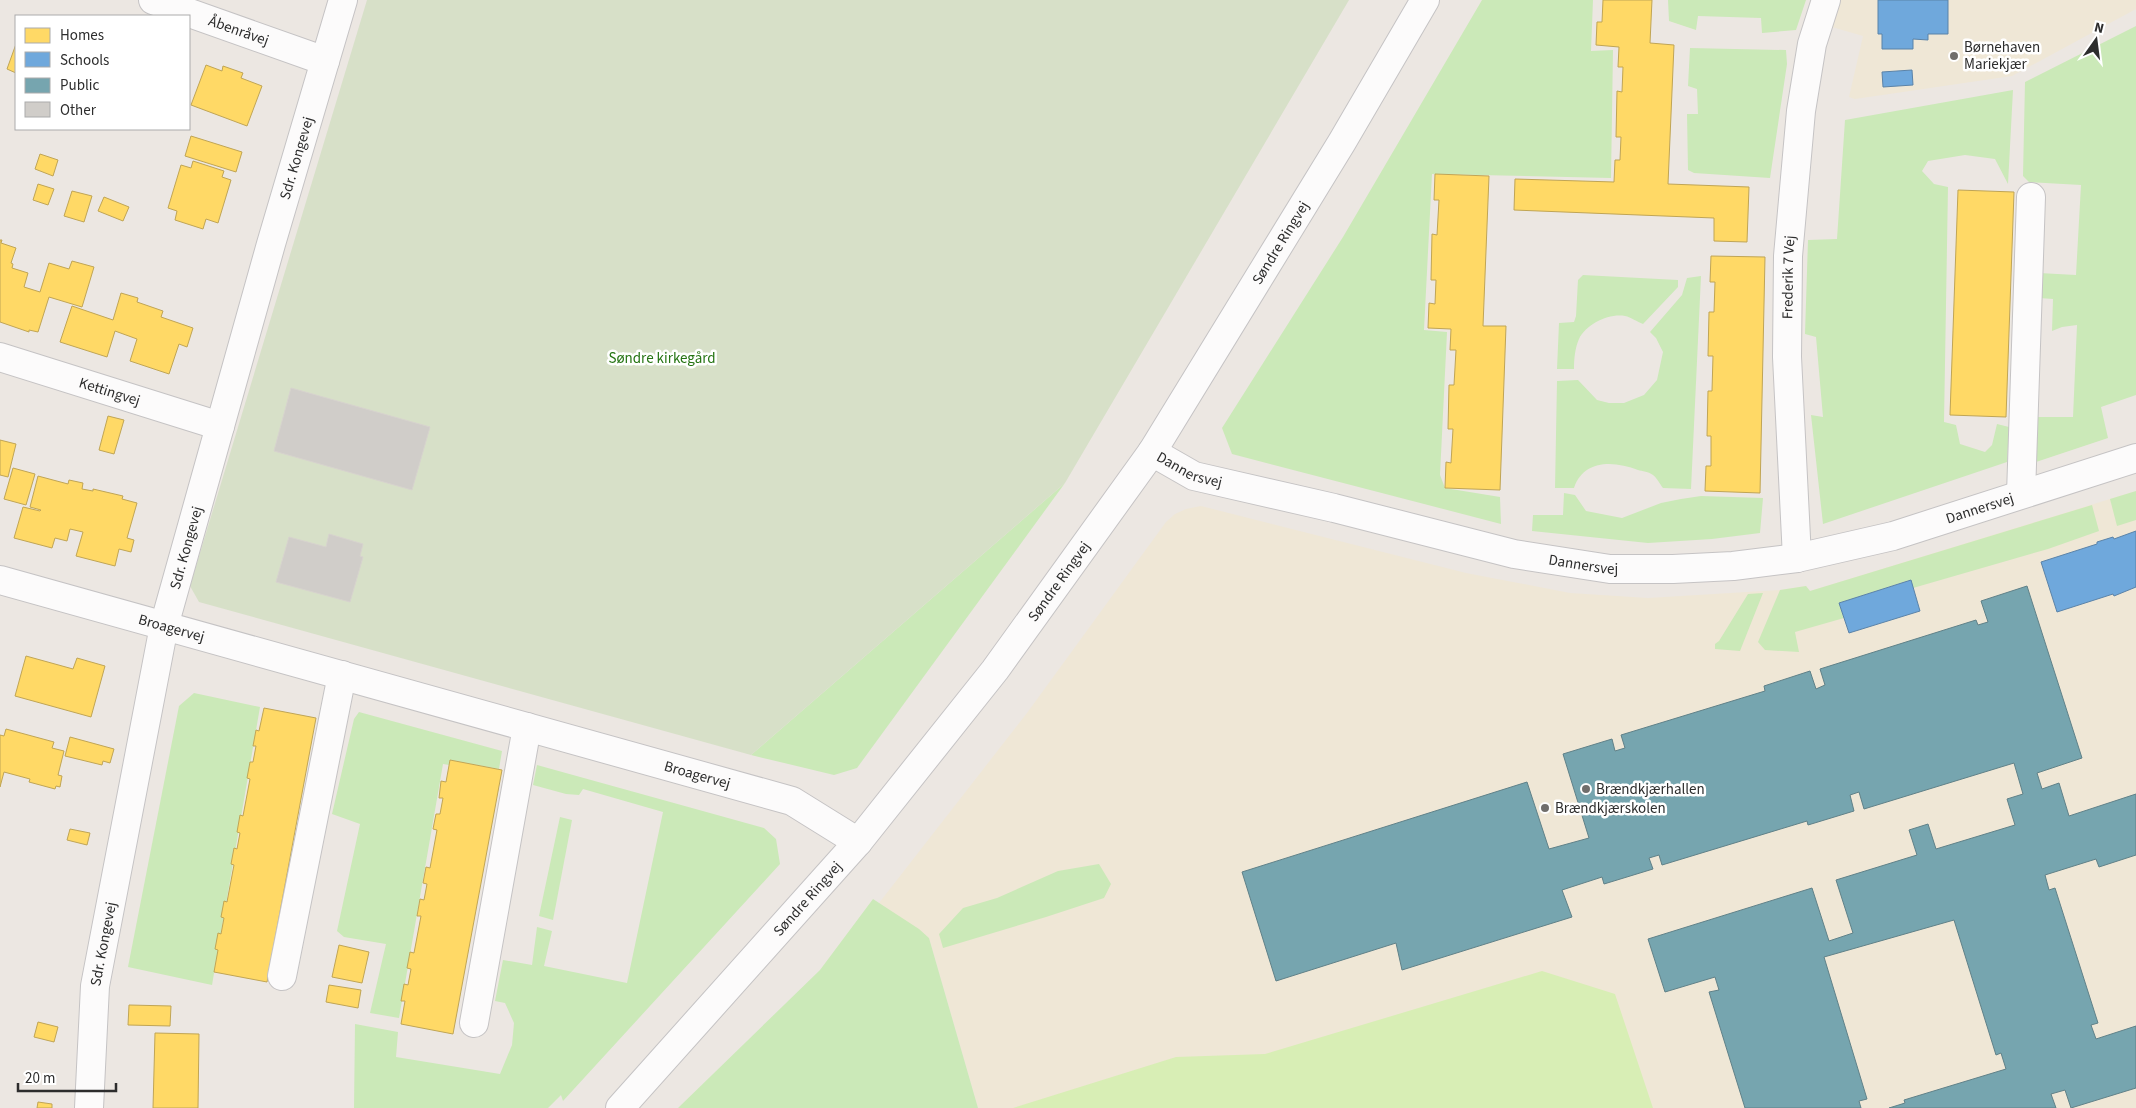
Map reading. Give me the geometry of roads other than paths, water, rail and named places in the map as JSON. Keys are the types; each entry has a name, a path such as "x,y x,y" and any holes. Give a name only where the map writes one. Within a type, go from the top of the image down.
{"street":[{"name":"Åbenråvej","path":"153,0 325,61"},
{"name":"Sdr. Kongevej","path":"89,1108 95,986 164,626 273,235 344,0"},
{"name":"Søndre Ringvej","path":"620,1108 858,842 994,670 1152,452 1342,142 1425,0"},
{"name":"Frederik 7 Vej","path":"1797,558 1787,357 1788,256 1801,111 1812,44 1826,0"},
{"name":"Dannersvej","path":"2021,494 2031,197"},
{"name":"Kettingvej","path":"0,357 220,426"},
{"name":"Dannersvej","path":"1152,452 1194,476 1534,558 1610,569 1673,569 1733,566 1797,558 1892,536 2136,458"},
{"name":"Broagervej","path":"0,580 792,801 858,842"},
{"path":"282,976 342,675"},
{"path":"474,1024 527,727"}],"place":[{"name":"Børnehaven Mariekjær","path":"1954,56"},
{"name":"Brændkjærhallen","path":"1586,789"},
{"name":"Brændkjærskolen","path":"1545,808"}],"park label":[{"name":"Søndre kirkegård","path":"662,358"}]}
